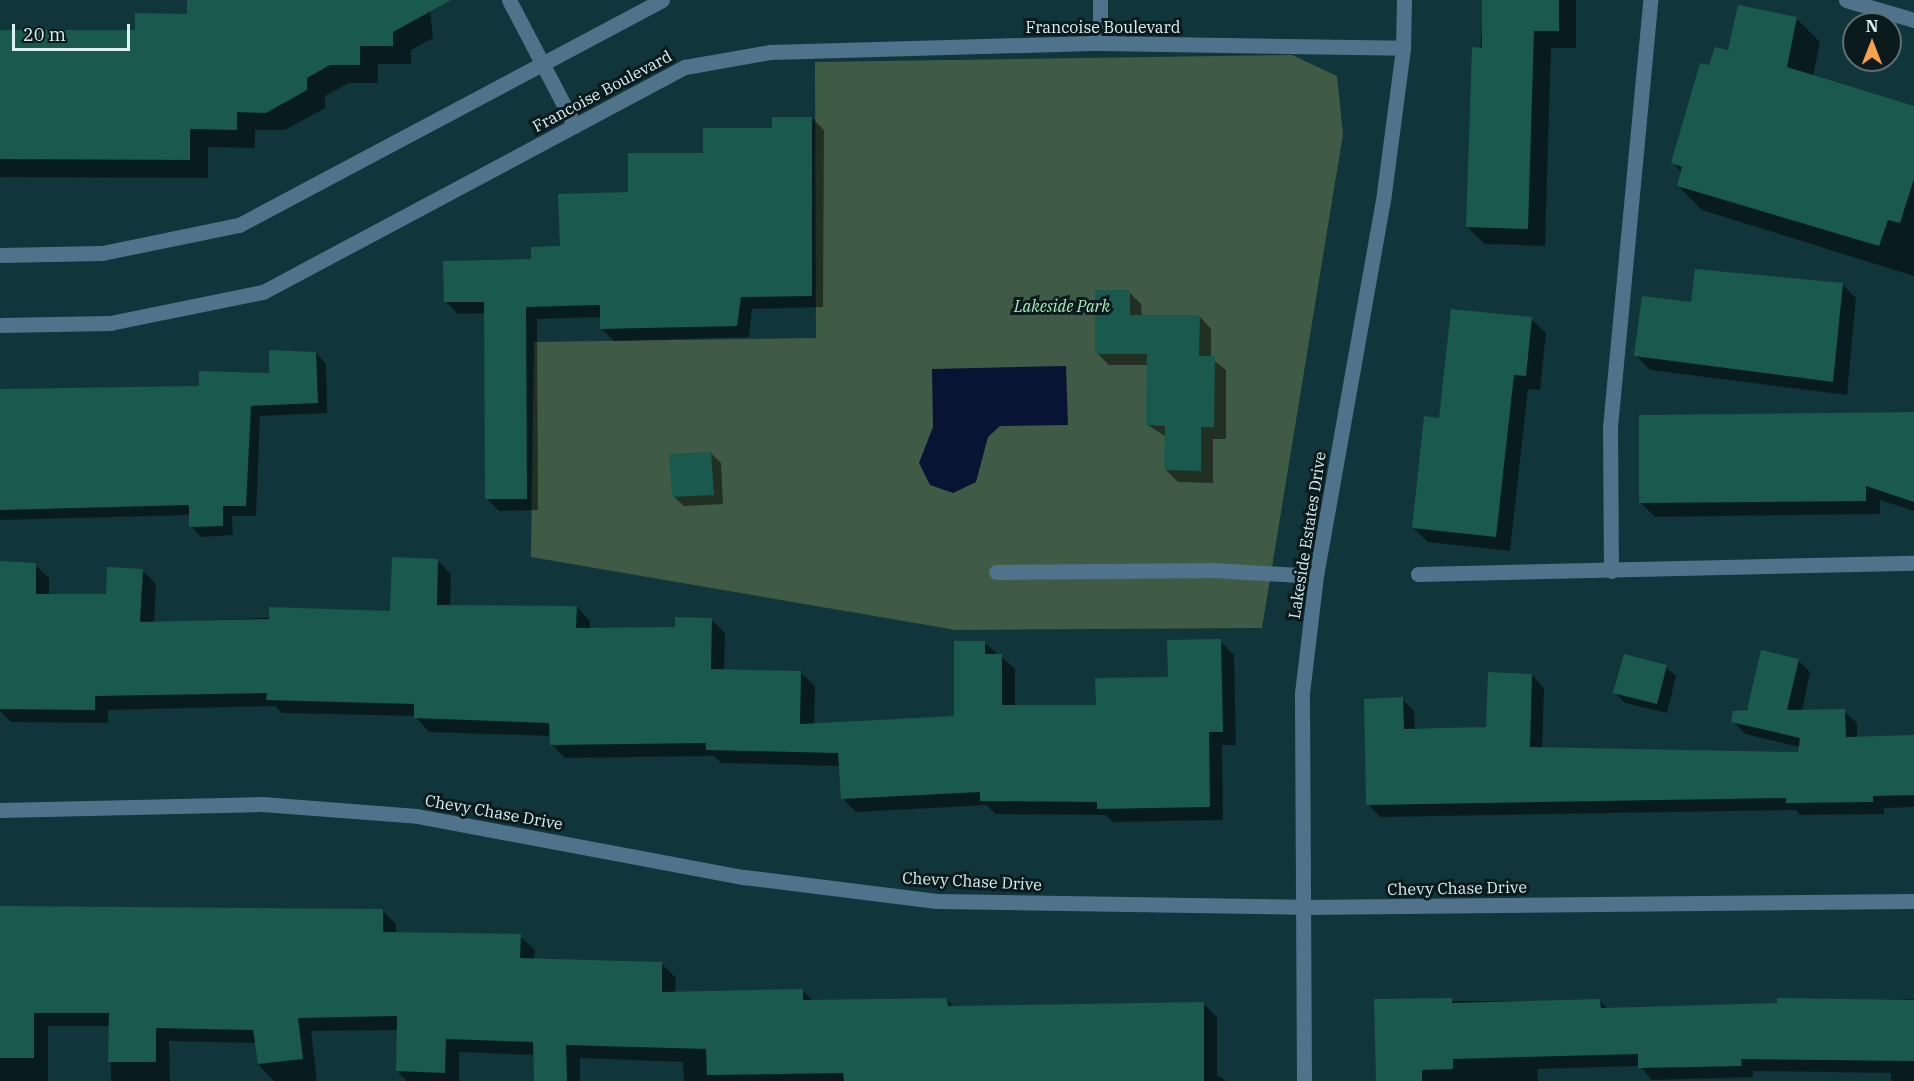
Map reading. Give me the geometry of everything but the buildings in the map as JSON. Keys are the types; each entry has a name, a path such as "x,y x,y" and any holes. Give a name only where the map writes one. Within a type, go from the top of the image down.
{"street":[{"path":"509,0 575,126"},
{"path":"0,255 102,253 239,225 662,0"},
{"path":"1100,0 1100,43"},
{"name":"Lakeside Estates Drive","path":"1304,1081 1302,693 1316,576 1384,193 1403,48 1404,0"},
{"path":"1611,571 1610,427 1650,0"},
{"path":"1846,0 1914,20"},
{"name":"Francoise Boulevard","path":"0,325 110,323 263,292 685,67 770,52 1100,43 1403,48"},
{"path":"1418,574 1914,562"},
{"path":"996,572 1214,570 1316,576"},
{"name":"Chevy Chase Drive","path":"0,810 262,804 417,816 744,877 937,901 1302,908 1914,901"}],"green space":[{"name":"Lakeside Park","path":"1292,55 1337,76 1343,134 1262,628 956,630 531,557 534,342 816,338 815,62"}],"water":[{"path":"1066,366 1068,425 1000,426 988,437 976,482 953,493 930,485 919,463 933,427 932,369"}]}
